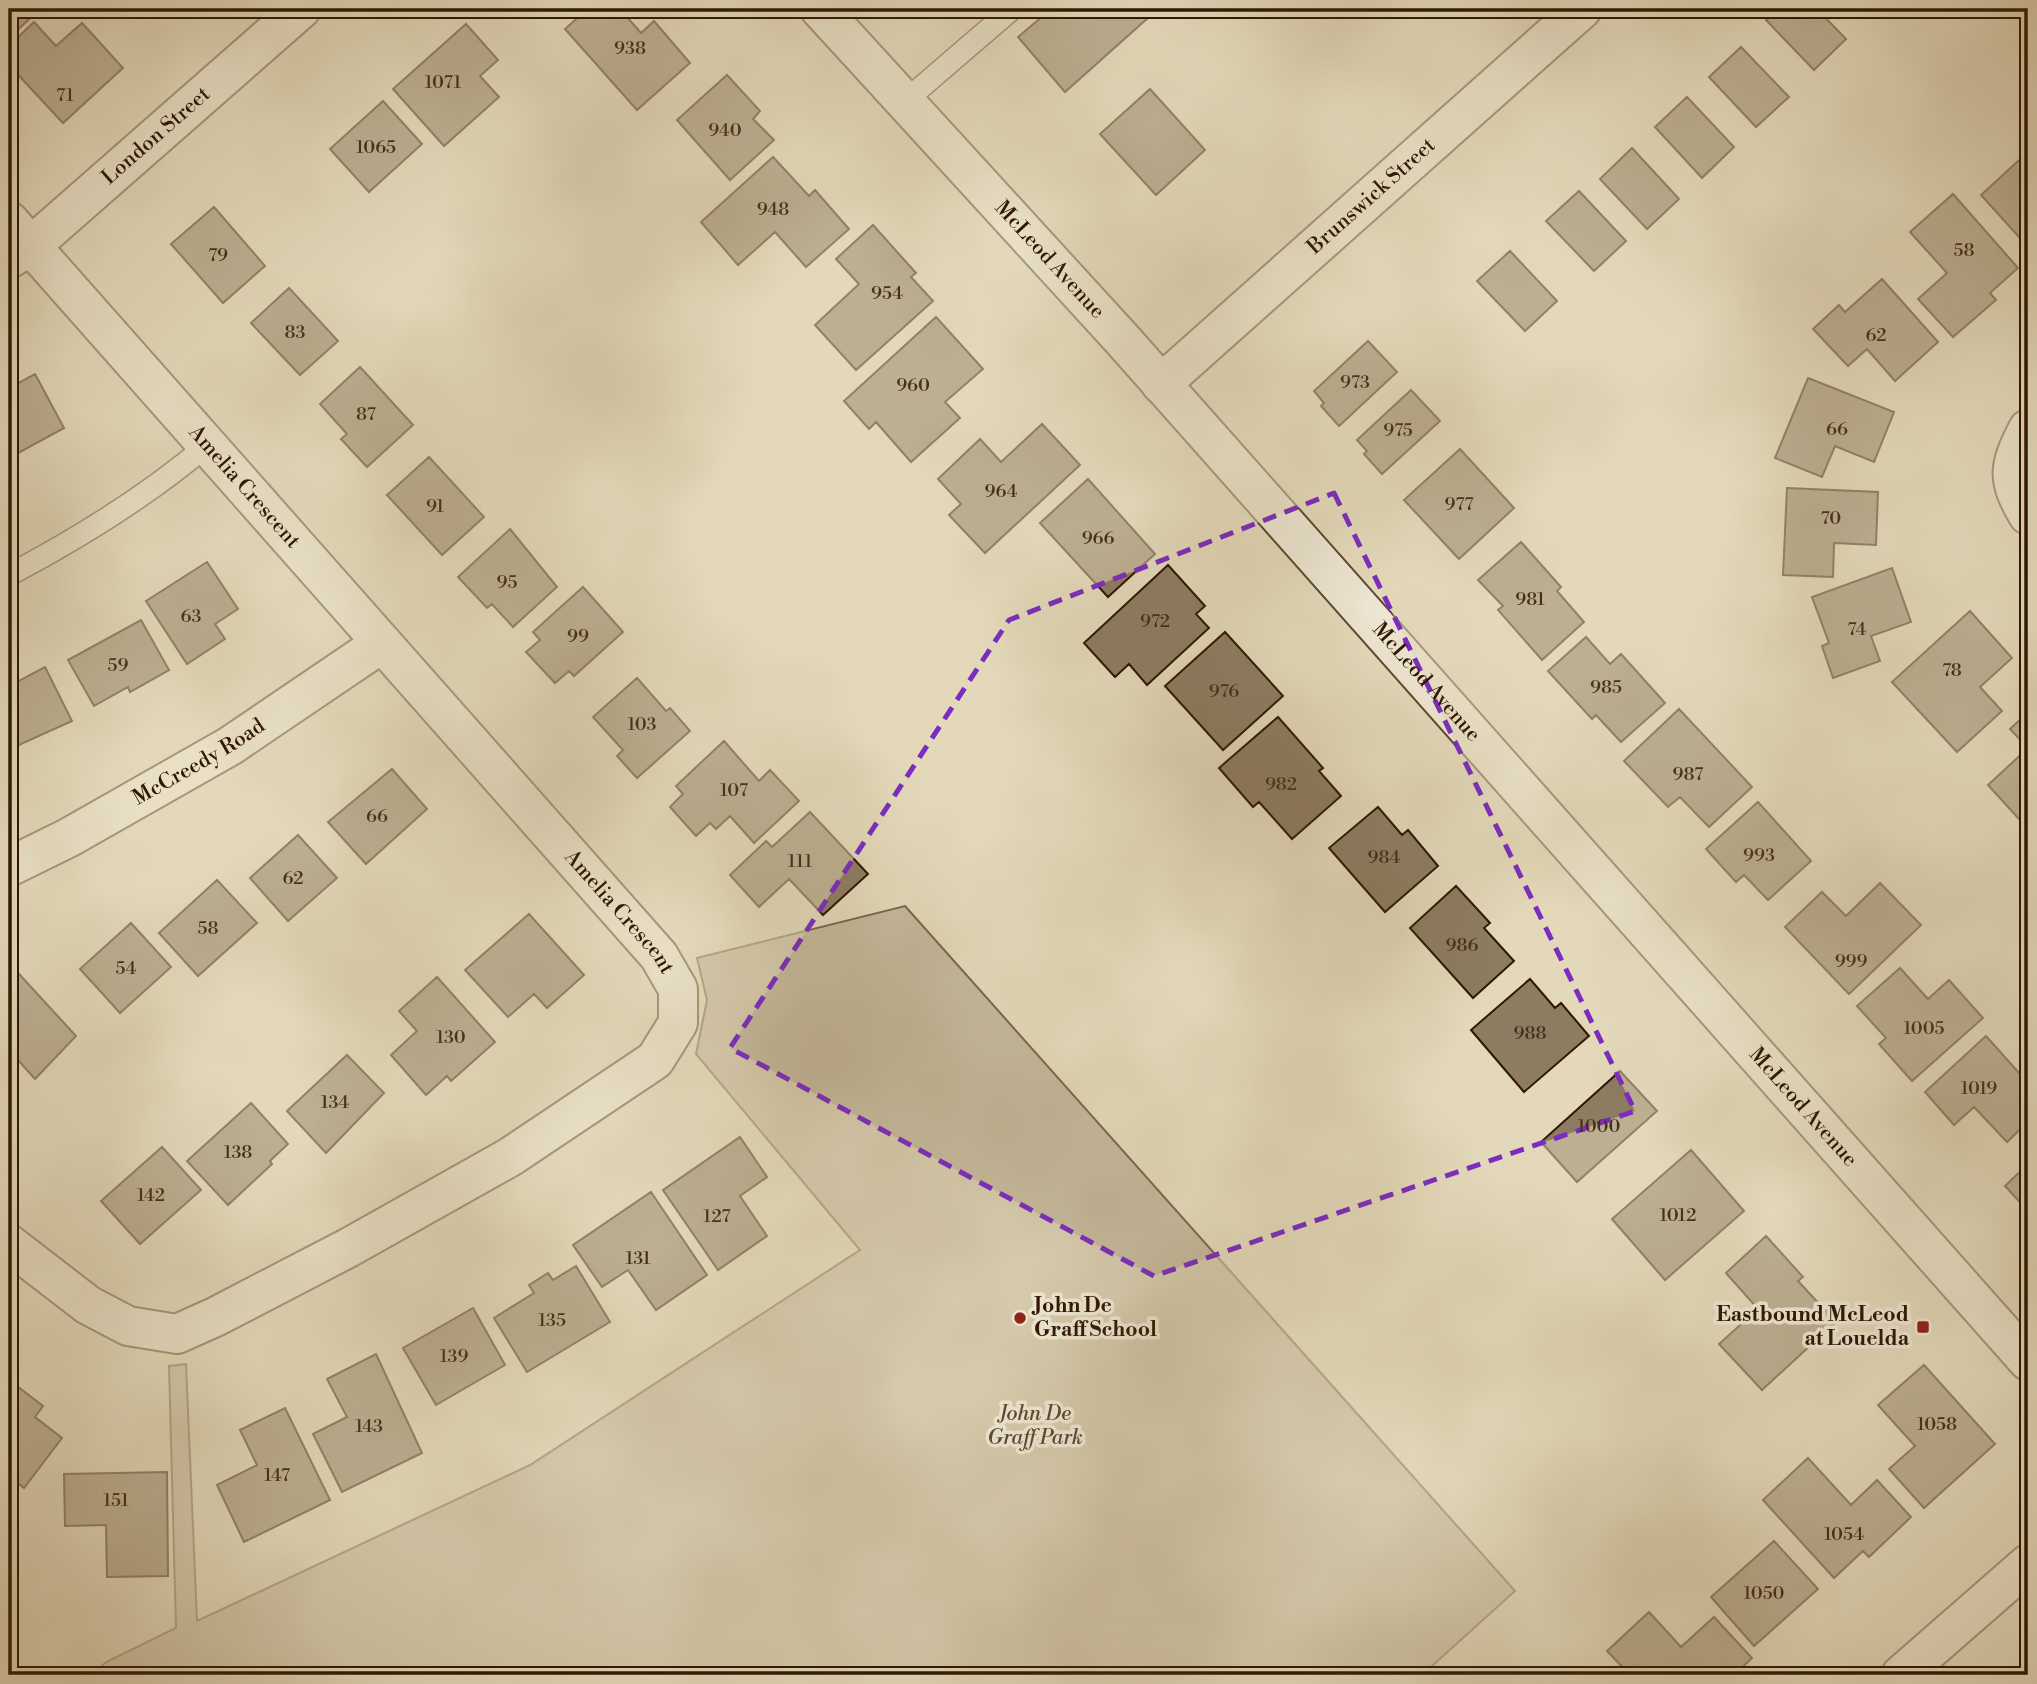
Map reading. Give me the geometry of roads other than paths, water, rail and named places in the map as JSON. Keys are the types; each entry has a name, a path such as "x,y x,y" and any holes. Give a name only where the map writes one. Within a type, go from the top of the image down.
{"street":[{"name":"London Street","path":"16,242 301,9"},
{"name":"McLeod Avenue","path":"820,9 1161,384 2028,1361"},
{"name":"Brunswick Street","path":"1161,384 1582,9"},
{"name":"Amelia Crescent","path":"9,1244 88,1305 128,1326 177,1334 348,1248 510,1157 655,1060 677,1023 678,989 659,956 382,643 206,446 16,242"},
{"path":"2028,429 2012,461 2017,495 2028,515"},
{"name":"McCreedy Road","path":"9,867 68,838 230,746 382,643"},
{"path":"1919,1670 2028,1564"}],"lane":[{"path":"904,102 1012,9"},
{"path":"9,575 60,548 164,481 206,446"}],"place":[{"name":"John De Graff School","path":"1020,1318"},
{"name":"Eastbound McLeod at Louelda","path":"1923,1327"}],"park label":[{"name":"John De Graff Park","path":"1035,1426"}]}
